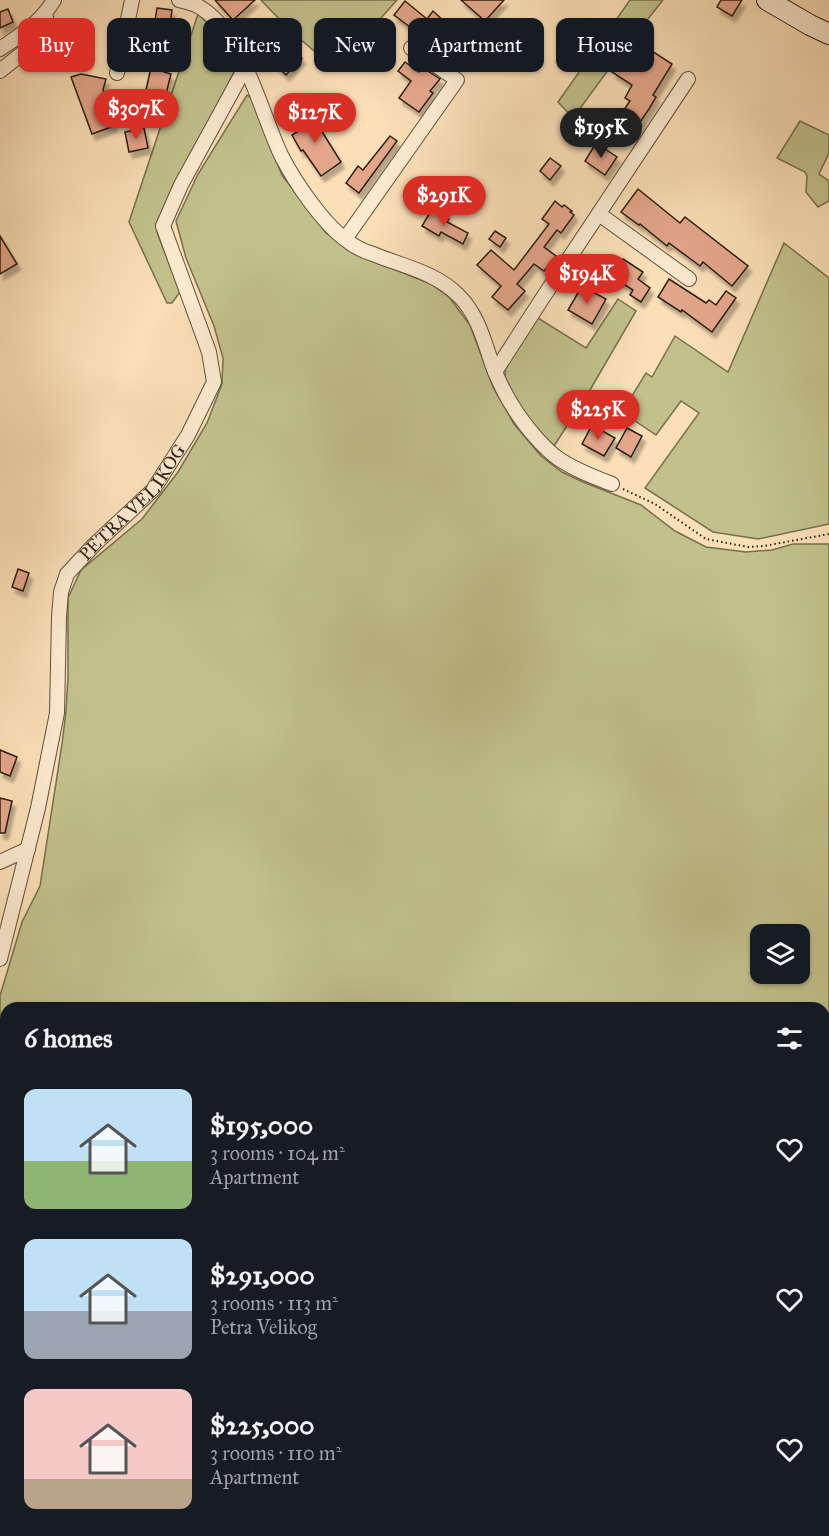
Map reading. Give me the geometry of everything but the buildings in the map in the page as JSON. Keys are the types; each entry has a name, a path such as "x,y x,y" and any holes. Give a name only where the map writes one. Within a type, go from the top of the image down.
{"street":[{"path":"0,50 45,14 54,0"},
{"path":"117,73 132,0"},
{"path":"179,0 197,6 206,5 215,18"},
{"path":"767,0 829,34"},
{"path":"0,71 41,39 46,31 45,14"},
{"name":"PETRA VELIKOG","path":"0,959 38,808 57,714 59,617 61,592 67,574 94,545 153,490 188,435 214,382 209,352 163,226 181,185 243,72"},
{"path":"247,72 286,166 327,223 345,239 373,255 418,270 449,286 471,312 503,391 520,418 557,458 572,467 612,483"},
{"path":"345,239 457,80 446,72"},
{"path":"495,372 688,79"},
{"path":"599,214 689,279"},
{"path":"0,862 28,849"}],"path":[{"path":"612,483 655,504 706,539 748,547 829,534"}],"shaded area":[{"path":"261,0 397,0 381,18 314,18 314,51 302,41 302,18 278,18"},
{"path":"630,0 663,0 649,18 617,18"},
{"path":"198,14 203,19 203,72 234,72 157,225 157,232 180,292 172,303 167,303 129,222 179,72 191,72 191,35"},
{"path":"579,72 607,72 573,118 558,102"},
{"path":"247,95 253,99 282,175 326,233 364,257 431,284 449,297 470,325 493,387 514,424 541,456 562,472 641,505 675,531 706,547 746,552 772,550 793,544 829,544 829,1002 0,1002 22,922 40,886 66,711 68,598 81,570 142,519 178,472 207,423 222,384 223,358 214,326 186,258 176,221 198,174"},
{"path":"800,121 829,135 829,153 819,174 829,181 829,201 818,207 806,192 805,172 777,158"},
{"path":"784,243 829,278 829,524 758,539 713,532 645,488 699,413 681,401 656,435 622,412 646,373 652,377 675,336 728,372"},
{"path":"618,299 636,311 554,446 523,417 505,376 506,367 538,318 586,348"}]}
